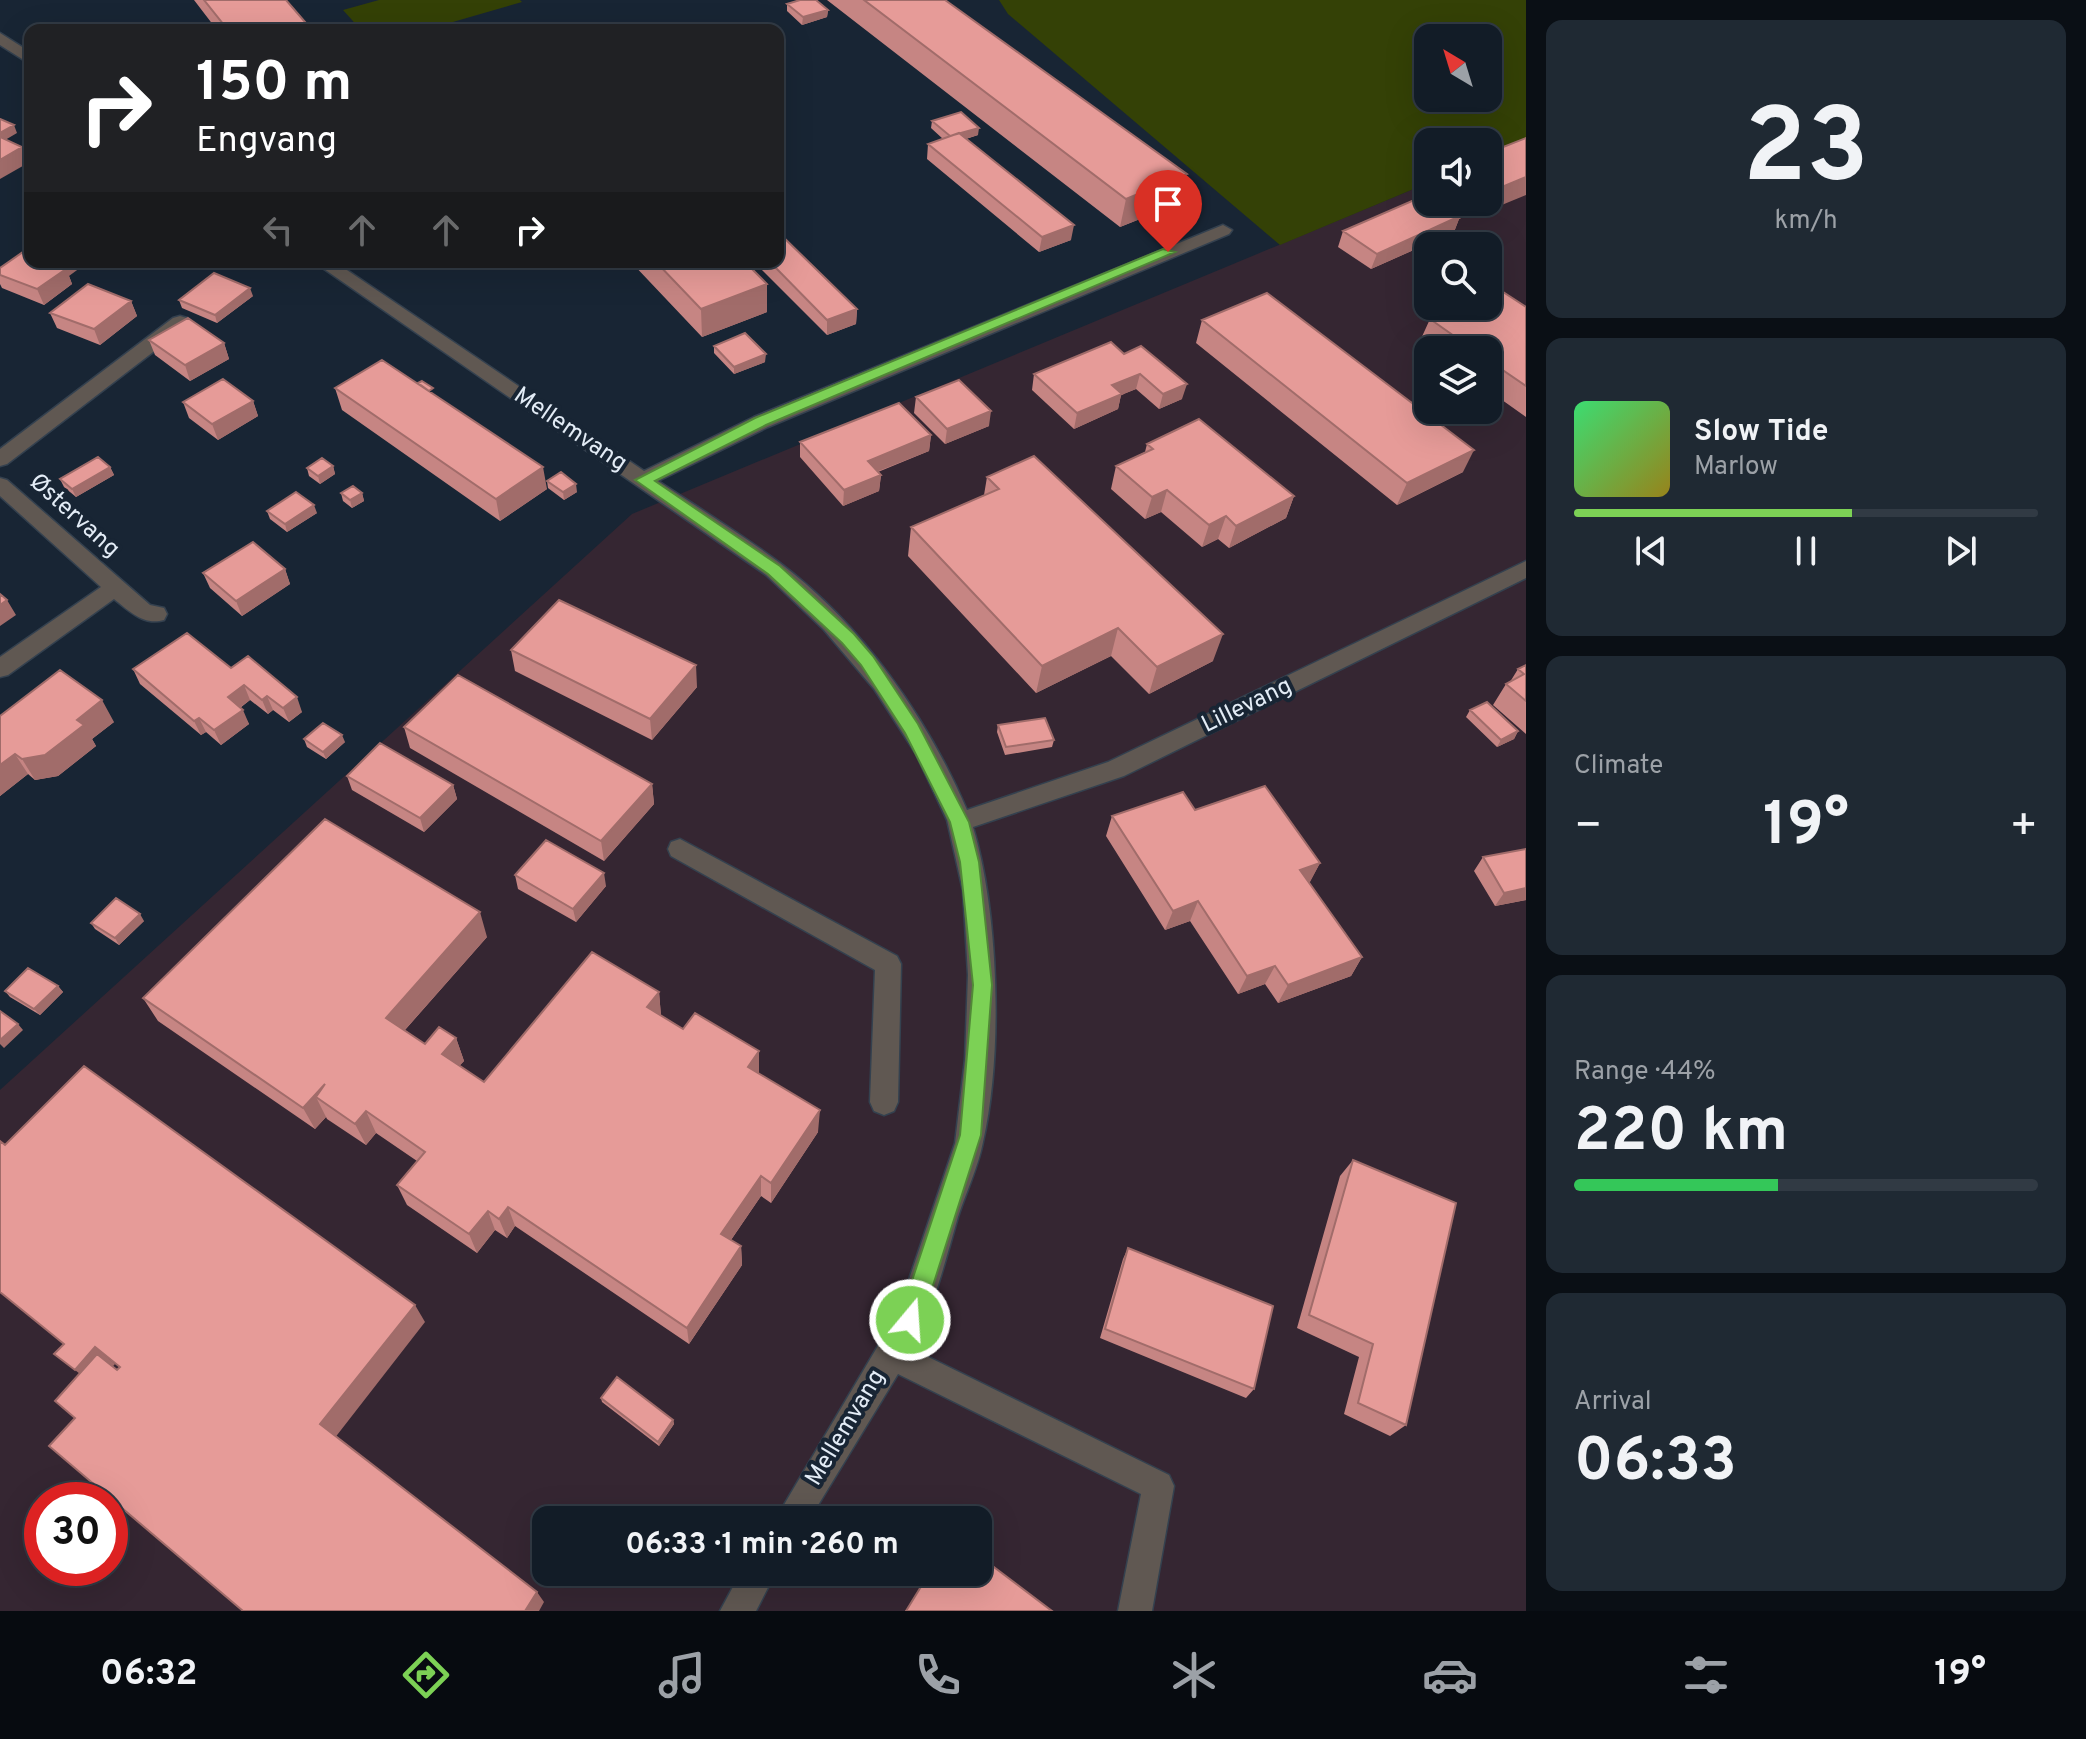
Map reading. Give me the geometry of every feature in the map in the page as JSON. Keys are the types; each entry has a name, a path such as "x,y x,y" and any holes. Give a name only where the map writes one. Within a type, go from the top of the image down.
{"street":[{"path":"0,38 24,55"},
{"path":"643,480 761,422 1223,230"},
{"name":"Mellemvang","path":"332,268 774,570 867,660 912,729 959,822 969,862 982,985 970,1135 910,1320 799,1506"},
{"name":"Østervang","path":"0,459 180,322"},
{"name":"Østervang","path":"0,485 115,588 0,669"},
{"name":"Lillevang","path":"959,822 1041,797 1116,769 1526,569"},
{"path":"115,588 143,611 156,614"},
{"path":"680,849 888,964 884,1102"},
{"path":"890,1354 1158,1486 1135,1611"},
{"path":"737,1611 752,1586"}],"shaded area":[{"path":"1526,143 1526,1611 0,1611 0,1090 632,514 1414,189 1414,216 1502,216 1502,180"}],"green space":[{"path":"379,0 522,2 446,24 356,24 343,10"},
{"path":"999,0 1526,0 1526,143 1502,153 1502,128 1414,128 1414,189 1280,245 1008,14"}],"building":[{"path":"204,0 286,0 307,24 223,24"},
{"path":"816,0 828,10 803,17 787,4"},
{"path":"864,0 945,0 1187,174 1126,199"},
{"path":"961,112 979,128 950,136 932,121"},
{"path":"0,119 14,125 0,133"},
{"path":"959,133 1074,225 1042,237 928,144"},
{"path":"0,137 22,147 0,160"},
{"path":"1526,138 1526,177 1502,187 1502,147"},
{"path":"1414,200 1414,216 1460,216 1425,232 1414,232 1414,237 1377,254 1343,231"},
{"path":"784,238 857,309 827,320 776,268 784,268"},
{"path":"24,251 24,268 66,269 37,289 0,275 0,268"},
{"path":"662,268 751,268 767,284 701,309"},
{"path":"214,273 250,288 215,315 179,300"},
{"path":"88,284 131,301 94,329 50,313"},
{"path":"1502,291 1526,307 1526,386 1502,370 1502,336 1454,336 1431,320 1502,320"},
{"path":"1267,293 1414,404 1414,424 1440,424 1474,450 1407,483 1202,320"},
{"path":"188,318 224,343 185,365 149,340"},
{"path":"745,333 766,354 734,367 714,346"},
{"path":"1111,342 1124,354 1141,346 1187,384 1163,394 1140,374 1112,385 1122,394 1077,413 1034,374"},
{"path":"382,360 543,467 496,499 335,388"},
{"path":"223,379 253,401 212,424 183,402"},
{"path":"959,380 991,411 947,429 916,397"},
{"path":"422,381 433,388 429,391 418,383"},
{"path":"899,403 931,435 868,461 881,475 844,490 800,442"},
{"path":"1199,419 1294,496 1236,526 1226,516 1209,525 1167,490 1152,497 1116,466 1153,449 1147,444"},
{"path":"1034,456 1223,634 1157,667 1118,628 1042,666 911,527 999,489 987,477"},
{"path":"98,457 110,467 72,489 60,479"},
{"path":"322,458 333,466 318,476 307,468"},
{"path":"561,472 576,484 563,492 547,481"},
{"path":"353,486 362,493 350,500 341,493"},
{"path":"296,492 314,505 285,524 267,511"},
{"path":"253,542 285,569 236,601 203,573"},
{"path":"559,600 696,665 650,719 511,650"},
{"path":"187,633 231,668 248,656 297,697 283,708 267,696 262,700 244,685 228,697 243,710 214,730 199,718 194,721 133,669"},
{"path":"1526,665 1526,701 1506,684 1524,674 1518,669"},
{"path":"60,670 102,700 77,720 84,725 45,755 22,759 15,754 0,765 0,716"},
{"path":"458,675 652,784 601,841 404,727"},
{"path":"1487,702 1518,731 1501,740 1470,710"},
{"path":"1045,718 1054,740 1006,747 998,725"},
{"path":"323,723 342,735 323,752 304,739"},
{"path":"380,743 453,785 420,818 347,776"},
{"path":"1265,786 1320,863 1300,870 1362,957 1288,985 1275,966 1247,976 1198,901 1173,911 1112,816 1183,792 1195,810"},
{"path":"325,819 480,912 386,1018 425,1044 439,1027 456,1038 442,1054 484,1082 592,952 659,992 647,1007 683,1029 695,1013 759,1051 748,1067 820,1110 771,1183 761,1176 721,1234 741,1246 687,1328 508,1207 499,1219 488,1211 469,1234 397,1185 425,1152 366,1111 355,1124 316,1097 325,1084 303,1108 143,998"},
{"path":"546,840 604,873 573,909 515,875"},
{"path":"1526,849 1526,888 1504,893 1483,857"},
{"path":"116,898 140,914 115,938 91,923"},
{"path":"28,968 58,986 34,1009 5,991"},
{"path":"0,1011 18,1024 0,1040"},
{"path":"84,1066 415,1305 320,1424 537,1592 525,1611 243,1611 128,1513 128,1482 91,1482 49,1446 75,1418 55,1401 97,1354 117,1370 120,1367 95,1347 75,1370 54,1354 64,1344 0,1292 0,1141 5,1145"},
{"path":"1353,1160 1456,1203 1406,1425 1358,1403 1373,1344 1309,1315"},
{"path":"1128,1248 1273,1306 1254,1389 1105,1329"},
{"path":"617,1377 673,1420 658,1442 601,1398"},
{"path":"992,1566 1052,1611 906,1611 921,1586 992,1586"}],"route":[{"path":"910,1320 970,1135 982,985 975,901 959,822 912,729 867,660 848,639 812,602 774,570 643,480 761,422 1168,252"}]}
